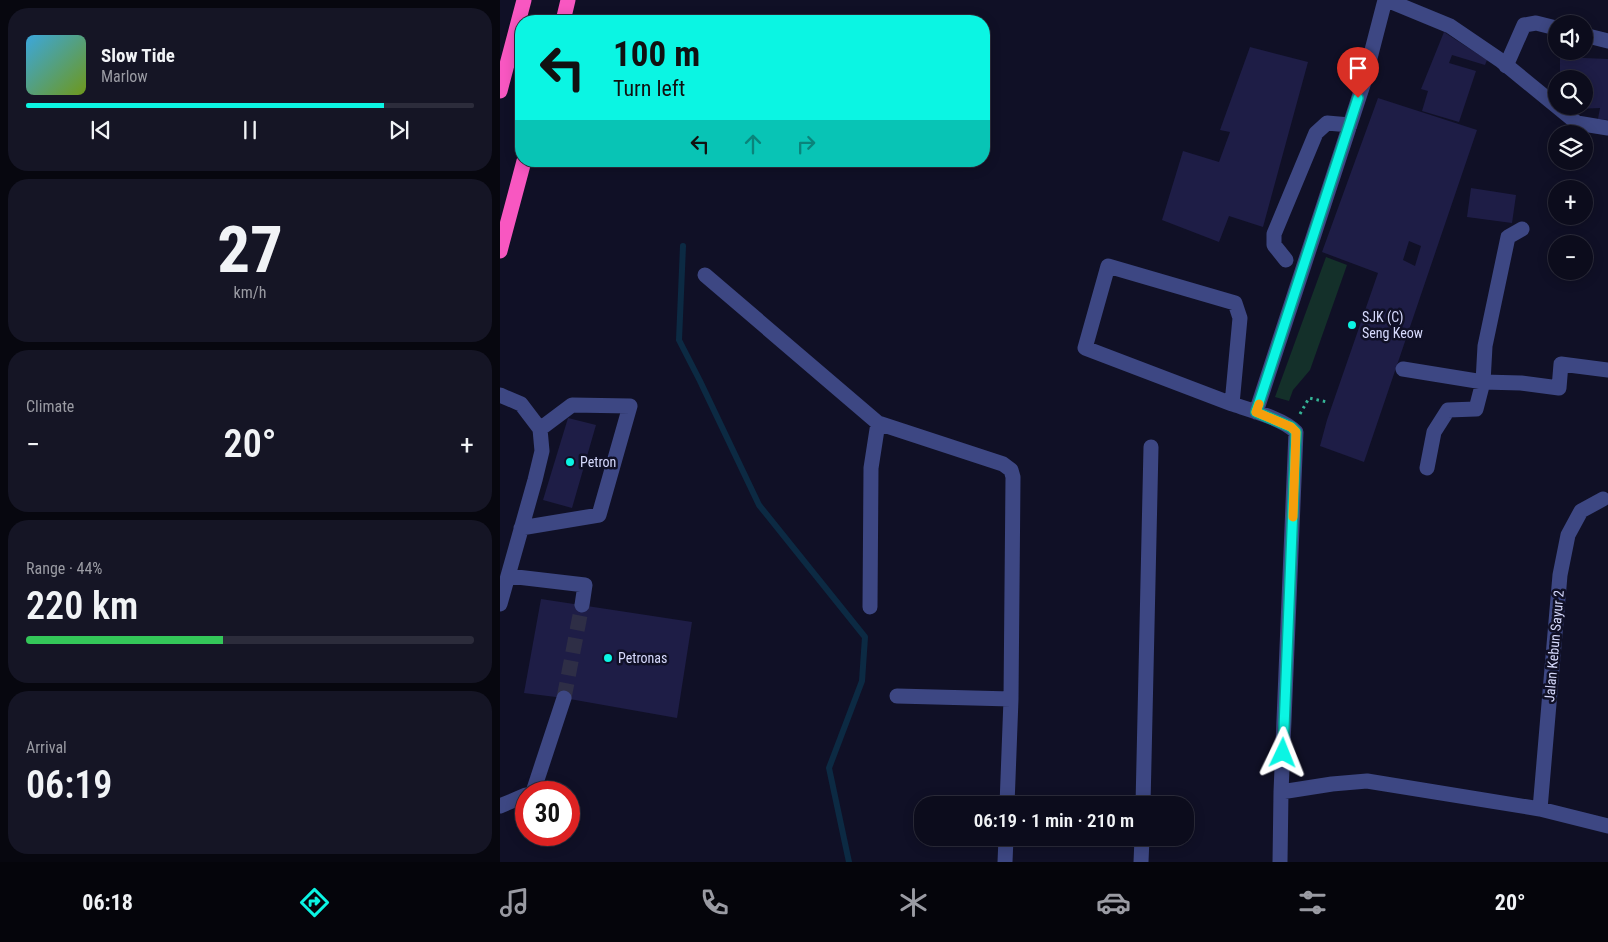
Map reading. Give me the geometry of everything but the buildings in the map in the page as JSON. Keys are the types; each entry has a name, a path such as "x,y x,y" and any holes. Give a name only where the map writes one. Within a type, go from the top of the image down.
{"highway":[{"path":"520,15 524,0"},
{"path":"564,15 568,0"},
{"path":"500,91 515,34"},
{"path":"500,252 522,167"}],"street":[{"path":"1256,412 1363,85 1386,0 1450,26 1506,66 1577,123 1608,128"},
{"path":"1506,66 1524,25 1536,23 1548,26"},
{"path":"1593,37 1608,41"},
{"path":"1286,260 1274,245 1274,234 1316,133 1327,123 1350,125"},
{"path":"1427,468 1434,432 1448,410 1476,409 1484,382 1485,346 1508,238 1522,230"},
{"path":"1232,404 1240,318 1235,304 1108,266 1085,348 1232,404 1256,412 1291,427 1296,432 1281,792 1280,862"},
{"path":"705,275 878,423 1003,464 1011,470 1013,477 1012,699 1007,796"},
{"path":"1402,369 1484,382 1521,383 1559,388 1561,364 1608,370"},
{"path":"500,395 521,404 540,429 542,450 500,604"},
{"path":"522,528 599,515 630,406 572,405 540,429"},
{"path":"870,607 872,468 878,423"},
{"path":"1143,796 1151,447"},
{"name":"Jalan Kebun Sayur 2","path":"1540,809 1560,575 1568,535 1581,510 1603,499"},
{"path":"508,576 585,584 582,605"},
{"path":"897,696 1012,699"},
{"path":"537,781 564,698"},
{"path":"1281,792 1332,784 1367,782 1540,809 1608,826"},
{"path":"500,806 515,800"},
{"path":"1005,862 1006,846"},
{"path":"1142,846 1142,862"}],"path":[{"path":"1291,427 1309,398 1327,402"}],"green space":[{"path":"1326,257 1347,265 1310,370 1293,390 1289,401 1275,397"}],"waterway":[{"path":"683,246 679,340 759,505 865,637 862,681 829,768 849,862"}],"tunnel":[{"path":"564,698 582,605"}],"slow traffic":[{"path":"1259,404 1256,412 1291,427 1296,432 1293,517"}],"place":[{"name":"SJK (C) Seng Keow","path":"1352,325"},
{"name":"Petron","path":"570,462"},
{"name":"Petronas","path":"608,658"}],"route":[{"path":"1283,753 1296,432 1291,427 1256,412 1358,98"}]}
